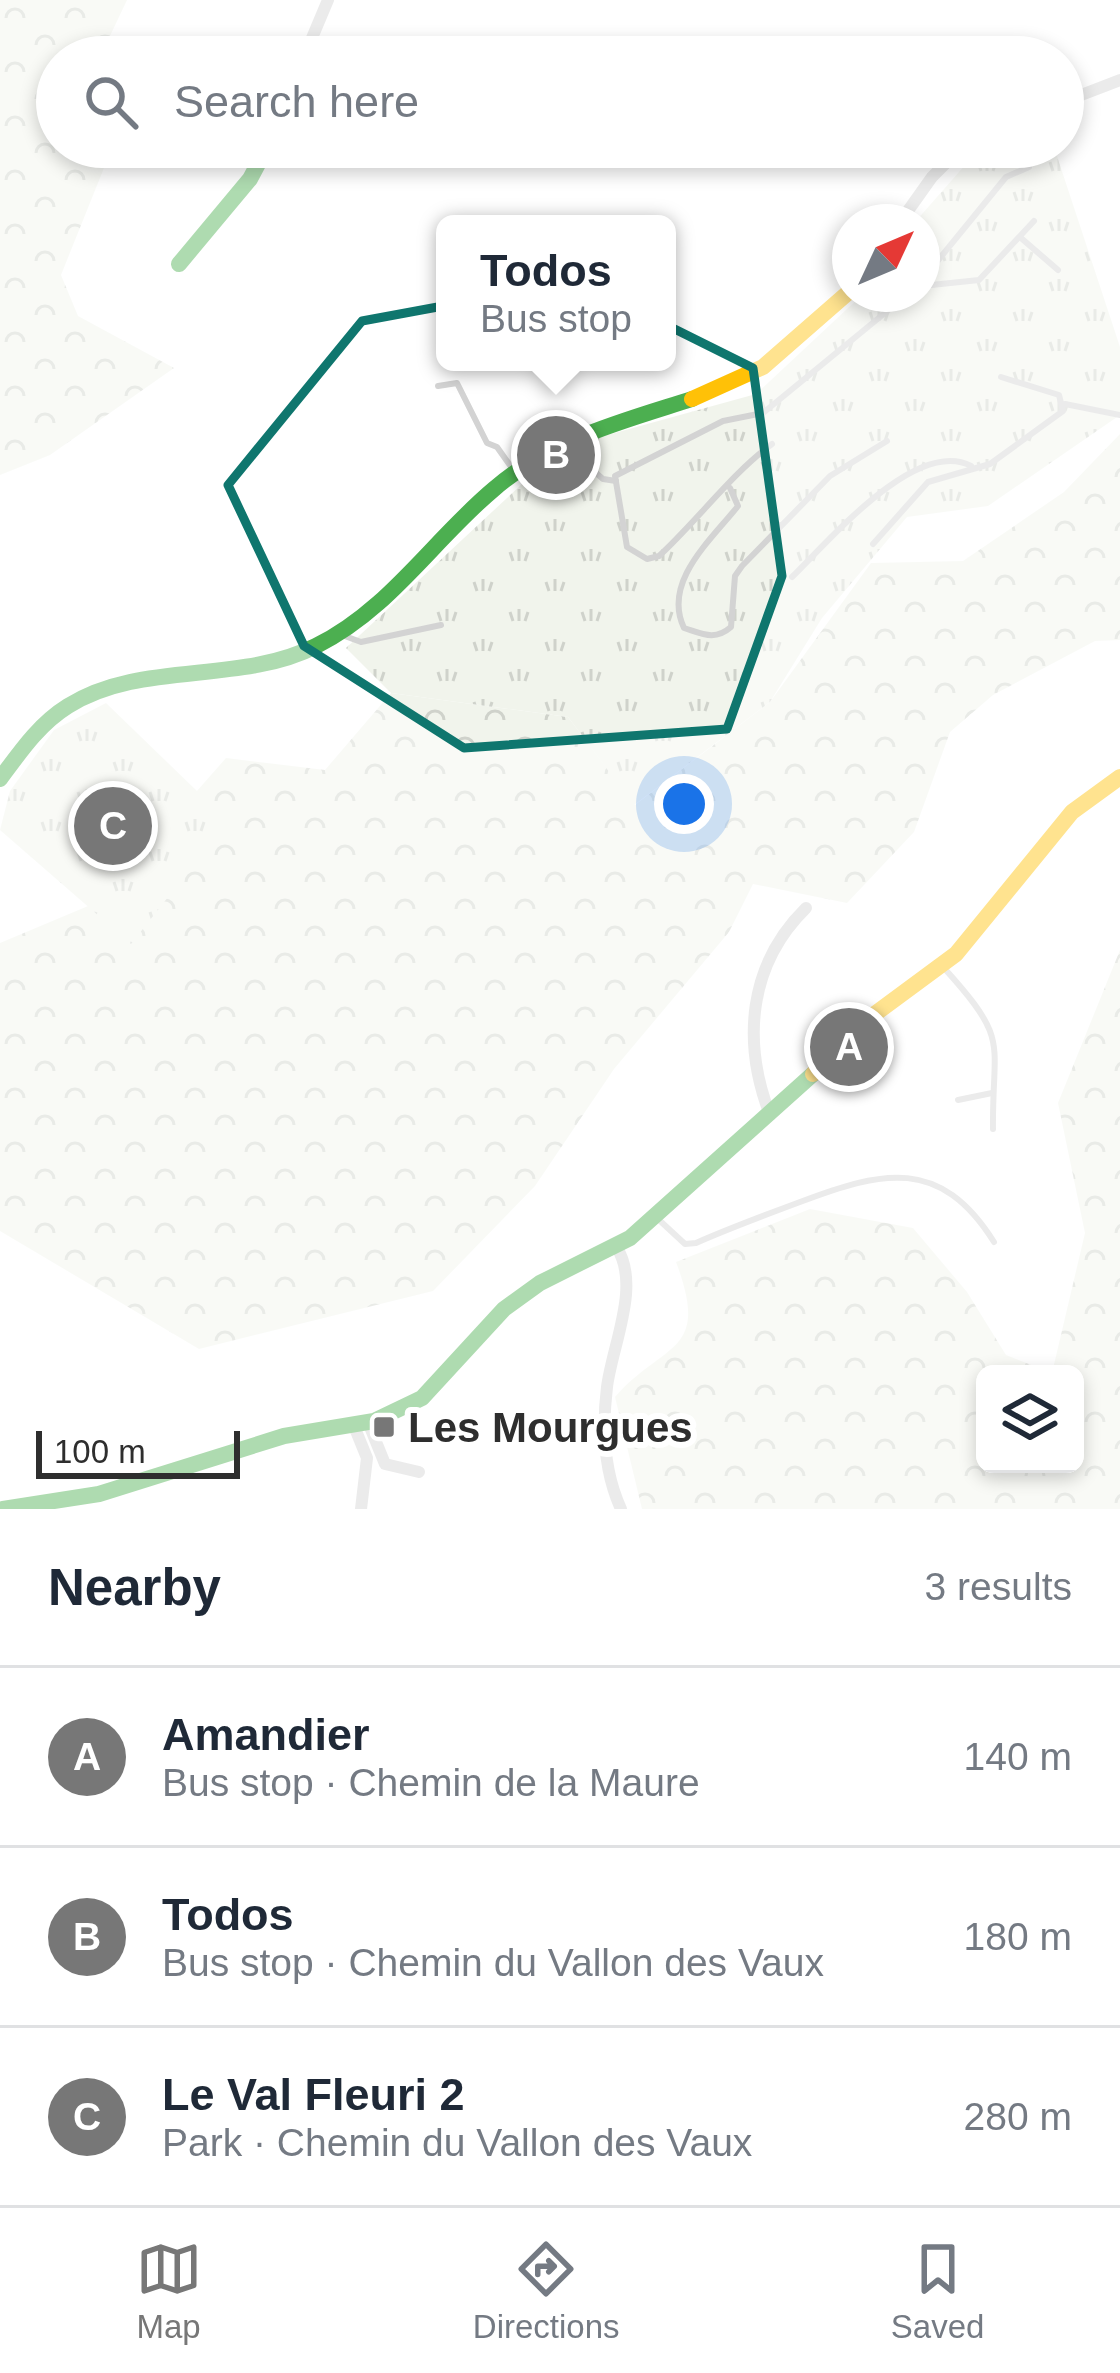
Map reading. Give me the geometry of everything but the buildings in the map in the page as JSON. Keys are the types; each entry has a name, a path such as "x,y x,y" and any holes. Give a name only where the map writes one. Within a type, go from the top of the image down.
{"street":[{"path":"313,36 328,0"},
{"path":"1084,94 1120,80"},
{"path":"179,265 256,168"},
{"path":"915,204 945,168"},
{"path":"0,779 46,722 92,691 127,680 249,669 283,660 339,634 388,598 514,471 610,419 700,396 758,371 832,307"},
{"path":"3,1509 26,1501 99,1494 284,1436 361,1424 422,1398 521,1295 616,1248 770,1115 864,1022 941,965 972,936 1072,812 1120,777"},
{"path":"770,1115 752,1051 759,979 775,944 806,908"},
{"path":"616,1248 625,1261 626,1284 607,1390 607,1465 622,1509"},
{"path":"361,1424 385,1464 419,1472"},
{"path":"361,1424 367,1458 361,1509"}],"lane":[{"path":"940,260 1006,177 1027,168"},
{"path":"940,282 979,280 1034,221"},
{"path":"1021,238 1058,270"},
{"path":"772,444 740,467 730,488 659,556 647,559 627,548 616,481 628,467 723,421 776,405 887,312"},
{"path":"1000,377 1040,386 1065,404 1120,416"},
{"path":"438,386 458,383 487,442 497,447 514,471"},
{"path":"873,544 928,482 990,464 1061,413 1065,404"},
{"path":"730,488 738,506 695,560 679,594 677,613 684,628 708,636 721,636 731,627 735,576 742,566 830,476 887,441"},
{"path":"562,442 602,479 616,481"},
{"path":"792,577 877,495 932,461 963,461 974,468"},
{"path":"339,634 361,641 441,625"},
{"path":"941,965 989,1024 997,1043 993,1129"},
{"path":"958,1100 992,1093"},
{"path":"656,1216 685,1244 696,1243 870,1176 902,1174 949,1194 994,1242"}],"highlighted area":[{"path":"578,281 753,368 782,576 727,729 464,748 304,646 228,485 362,321"}],"green space":[{"path":"0,0 127,0 110,36 36,36 36,168 104,168 61,275 78,316 174,368 50,455 0,475"},
{"path":"963,168 1061,168 1120,347 1120,415 988,506 907,517 822,618 770,702 634,805 568,717 391,693 346,648 537,470 593,439 756,394 844,312 940,312 940,204 931,204"},
{"path":"1120,434 1120,640 1095,641 993,695 950,732 914,832 847,903 753,884 729,932 614,1069 535,1186 433,1291 199,1349 0,1231 0,943 100,901 226,758 325,770 391,693 568,717 635,805 770,702 871,563 963,561 1064,492"},
{"path":"106,703 228,821 131,944 0,830 10,791 54,730"},
{"path":"1120,950 1120,1509 642,1509 615,1397 685,1331 688,1314 676,1262 810,1209 913,1228 967,1292 1006,1355 1032,1365 976,1365 976,1473 1084,1473 1084,1365 1054,1365 1085,1233 1058,1103"}],"traffic: fast":[{"path":"179,264 256,168"},
{"path":"0,779 48,721 96,692 158,677 255,665 316,646 366,613 516,472 588,434 692,399"},
{"path":"3,1509 99,1494 284,1436 374,1421 422,1398 504,1309 540,1283 630,1238 813,1074"}],"traffic: slow":[{"path":"692,399 763,367 832,307"},
{"path":"813,1074 864,1022 956,954 1072,812 1120,777"}],"place":[{"name":"Todos","path":"556,455"},
{"name":"Le Val Fleuri 2","path":"113,826"},
{"name":"Amandier","path":"849,1047"},
{"name":"Les Mourgues","path":"384,1427"}]}
